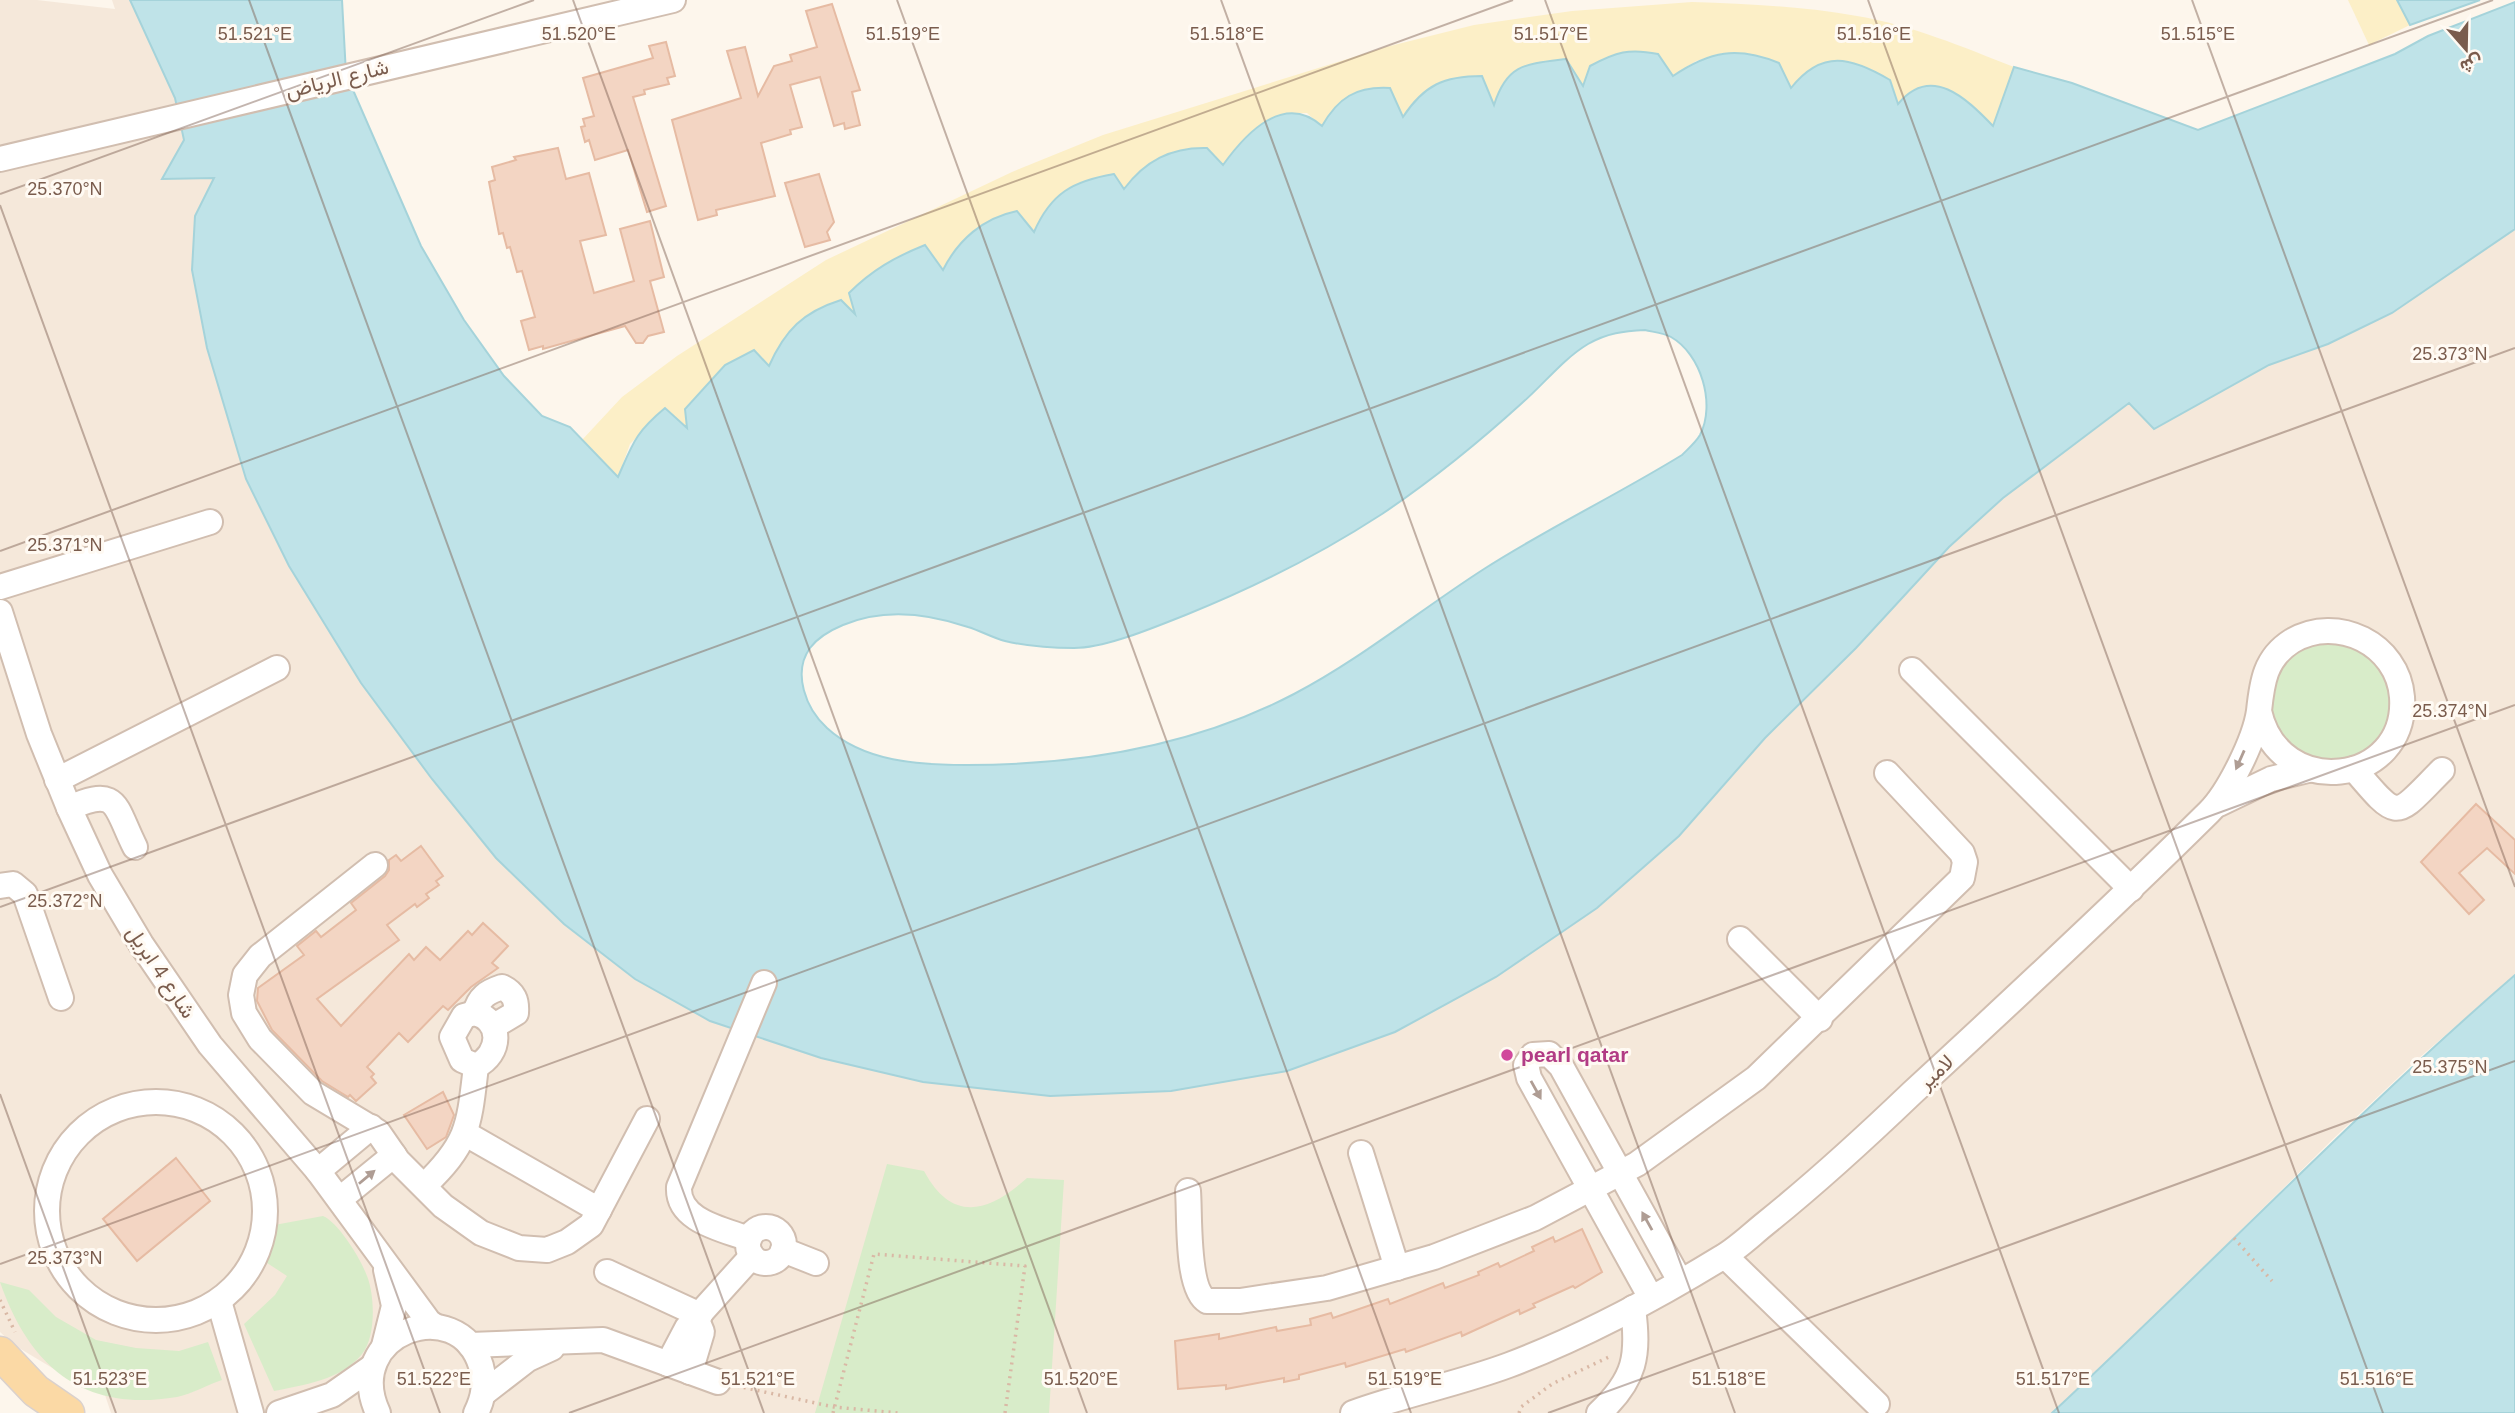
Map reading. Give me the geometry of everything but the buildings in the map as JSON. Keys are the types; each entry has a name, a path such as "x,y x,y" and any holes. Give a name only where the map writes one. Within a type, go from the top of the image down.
{"main road":[{"path":"0,1353 36,1391 68,1413"},
{"path":"0,1358 28,1413"}],"street":[{"name":"شارع الرياض","path":"0,159 673,0"},
{"path":"0,587 210,522"},
{"name":"شارع 4 ابريل","path":"0,612 39,734 100,875 177,998 210,1045 340,1199 429,1322 436,1327"},
{"path":"2323,631 2346,632 2368,641 2392,665 2400,686 2402,709 2395,732 2382,750 2354,769 2331,773 2308,770 2279,752 2266,734 2259,711 2260,689 2267,667 2291,642 2323,631"},
{"path":"57,780 277,668"},
{"path":"1912,670 2131,889"},
{"name":"لامير","path":"1353,1413 1508,1365 1642,1303 1725,1256 1816,1183 2131,889 2215,806 2232,779 2259,711"},
{"path":"2354,769 2385,806 2396,809 2407,805 2442,770"},
{"name":"لامير","path":"2215,806 2271,779 2308,770"},
{"path":"1188,1191 1195,1286 1207,1301 1240,1301 1313,1290 1397,1268 1513,1227 1620,1173 1668,1144 1719,1107 1820,1019 1954,888 1965,870 1962,853 1887,774"},
{"path":"69,808 94,797 103,797 113,802 135,846"},
{"path":"375,865 260,956 245,975 240,995 244,1013 260,1039 286,1068 313,1093 371,1127 443,1206 481,1233 519,1248 547,1250 567,1242 591,1225 648,1119"},
{"path":"0,886 13,884 25,894 61,998"},
{"path":"1740,939 1820,1019"},
{"path":"764,983 679,1187 680,1202 687,1212 769,1262 783,1250 816,1263"},
{"path":"464,1016 484,1019 496,1040 485,1062 476,1066 462,1059 452,1037 464,1016"},
{"path":"1599,1413 1626,1381 1635,1362 1642,1303 1591,1189 1529,1078 1526,1065 1533,1055 1549,1054 1561,1066 1680,1281"},
{"path":"424,1186 447,1164 466,1134 476,1066"},
{"path":"168,1103 189,1106 216,1119 240,1139 259,1174 265,1194 266,1224 258,1254 242,1280 219,1301 196,1314 170,1320 143,1320 117,1314 93,1301 73,1284 59,1262 49,1236 47,1210 50,1184 60,1159 76,1137 99,1118 128,1106 168,1103"},
{"path":"317,1171 371,1127"},
{"path":"466,1134 599,1210"},
{"path":"1362,1153 1397,1268"},
{"path":"340,1199 394,1155"},
{"path":"698,1317 750,1248"},
{"name":"شارع 4 ابريل","path":"372,1367 384,1346 393,1320 393,1292 378,1253"},
{"path":"1725,1256 1877,1404"},
{"path":"607,1272 698,1317 702,1332 679,1368"},
{"path":"219,1301 251,1413"},
{"path":"384,1346 408,1330 436,1327 460,1336 470,1345 482,1368 480,1403"},
{"path":"470,1345 603,1340 718,1382"},
{"path":"480,1403 528,1359 552,1348 576,1342"},
{"path":"279,1413 319,1407 372,1367"},
{"path":"372,1367 370,1391 378,1413"}],"path":[{"path":"2234,1238 2272,1281"},
{"path":"833,1413 874,1254 1025,1266 1005,1413"},
{"path":"1519,1413 1521,1407 1552,1384 1637,1343"},
{"path":"718,1382 834,1407 898,1413"}],"shaded area":[{"path":"0,0 37,0 115,9 112,0 130,0 175,98 185,140 163,179 215,178 195,216 289,566 361,683 432,779 496,858 564,924 634,979 710,1021 821,1058 923,1082 1050,1096 1171,1091 1765,738 1856,648 1949,547 2003,498 2130,403 2155,428 2269,365 2328,344 2392,313 2515,229 2515,975 2419,1058 2334,1138 2052,1413 111,1413 103,1389 54,1369 14,1345 0,1332"}],"green space":[{"path":"2331,642 2364,652 2380,668 2390,701 2380,734 2364,750 2331,760 2298,750 2282,734 2272,701 2282,668 2298,652"},
{"path":"887,1164 924,1171 946,1199 971,1207 998,1199 1027,1178 1064,1180 1049,1413 815,1413"},
{"path":"323,1216 348,1242 367,1276 373,1305 370,1337 362,1354 344,1370 321,1380 274,1391 244,1324 275,1295 287,1276 261,1259 269,1226"},
{"path":"0,1282 29,1290 56,1317 96,1340 136,1348 179,1351 208,1342 222,1380 183,1396 144,1400 114,1398 87,1390 64,1377 44,1360 12,1312"}],"sand":[{"path":"2348,0 2397,0 2410,25 2369,45"},
{"path":"1692,2 1795,8 1877,20 1937,37 2014,67 1993,126 1960,97 1935,86 1922,86 1910,92 1898,105 1849,61 1831,62 1816,67 1803,75 1791,88 1723,53 1696,61 1672,76 1583,86 1494,106 1322,127 1307,113 1282,117 1249,136 1223,165 1124,189 943,271 769,366 688,429 666,408 630,444 618,477 582,440 622,397 677,356 826,260 1012,172 1103,135 1386,47 1474,25 1572,11"}],"water":[{"path":"130,0 342,0 346,74 421,246 464,320 504,376 542,416 570,427 618,477 636,439 665,408 687,428 685,409 725,365 754,350 769,366 789,332 806,317 841,300 855,314 849,293 894,259 925,245 943,270 964,240 993,219 1017,211 1034,232 1048,207 1075,185 1114,174 1124,189 1150,163 1182,150 1207,148 1223,165 1254,130 1280,115 1294,113 1308,117 1322,126 1335,108 1349,96 1367,89 1390,88 1403,117 1427,90 1446,81 1469,76 1482,76 1494,105 1505,81 1520,68 1566,59 1583,86 1590,66 1623,52 1658,54 1673,76 1712,56 1750,54 1779,63 1791,88 1814,67 1826,62 1850,62 1890,80 1898,104 1910,92 1935,86 1960,96 1993,126 2014,67 2072,83 2198,130 2395,54 2428,36 2515,2 2515,229 2392,313 2328,344 2269,365 2154,429 2129,403 2003,498 1949,547 1856,648 1765,738 1679,836 1597,908 1496,977 1395,1032 1287,1071 1171,1091 1050,1096 923,1082 821,1058 710,1021 635,979 564,924 496,858 432,779 361,683 289,566 246,479 207,348 192,270 195,216 214,178 162,179 184,140 175,98","holes":["1645,330 1668,336 1682,345 1698,367 1703,381 1706,395 1705,423 1698,438 1682,455 1508,554 1319,680 1256,712 1216,727 1135,749 1051,761 949,765 893,759 858,748 827,728 808,701 802,668 810,648 829,632 874,616 905,614 937,618 1013,643 1074,648 1116,640 1213,604 1312,556 1400,501 1471,447 1570,357 1588,344 1616,333"]},
{"path":"2397,0 2480,0 2410,25"},
{"path":"2515,975 2515,1413 2052,1413 2339,1136"}],"place":[{"name":"pearl qatar","path":"1507,1055"}]}
